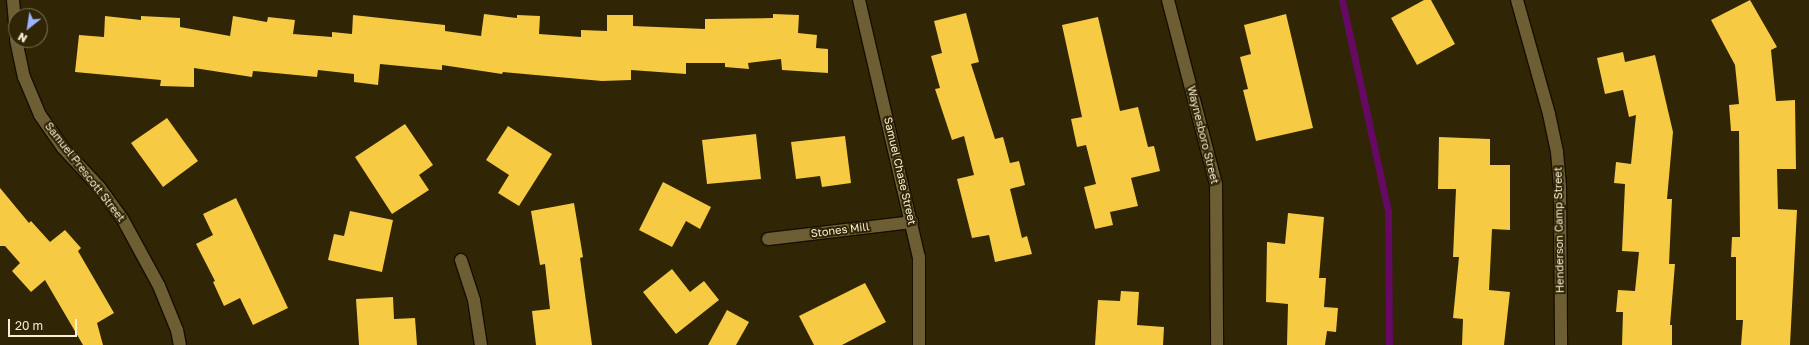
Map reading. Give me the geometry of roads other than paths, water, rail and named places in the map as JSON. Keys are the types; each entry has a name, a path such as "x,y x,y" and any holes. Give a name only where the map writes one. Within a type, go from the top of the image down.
{"street":[{"name":"Samuel Chase Street","path":"859,0 919,256 919,345"},
{"name":"Waynesboro Street","path":"1168,0 1216,184 1217,345"},
{"name":"Henderson Camp Street","path":"1517,0 1550,114 1557,152 1560,188 1561,345"},
{"name":"Samuel Prescott Street","path":"18,48 24,77 40,115 63,148 100,188 122,218 159,286 176,330 180,345"},
{"name":"Stones Mill","path":"768,239 912,222"},
{"path":"461,260 474,300 481,345"}],"waterway":[{"path":"1342,0 1388,211 1389,345"}]}
